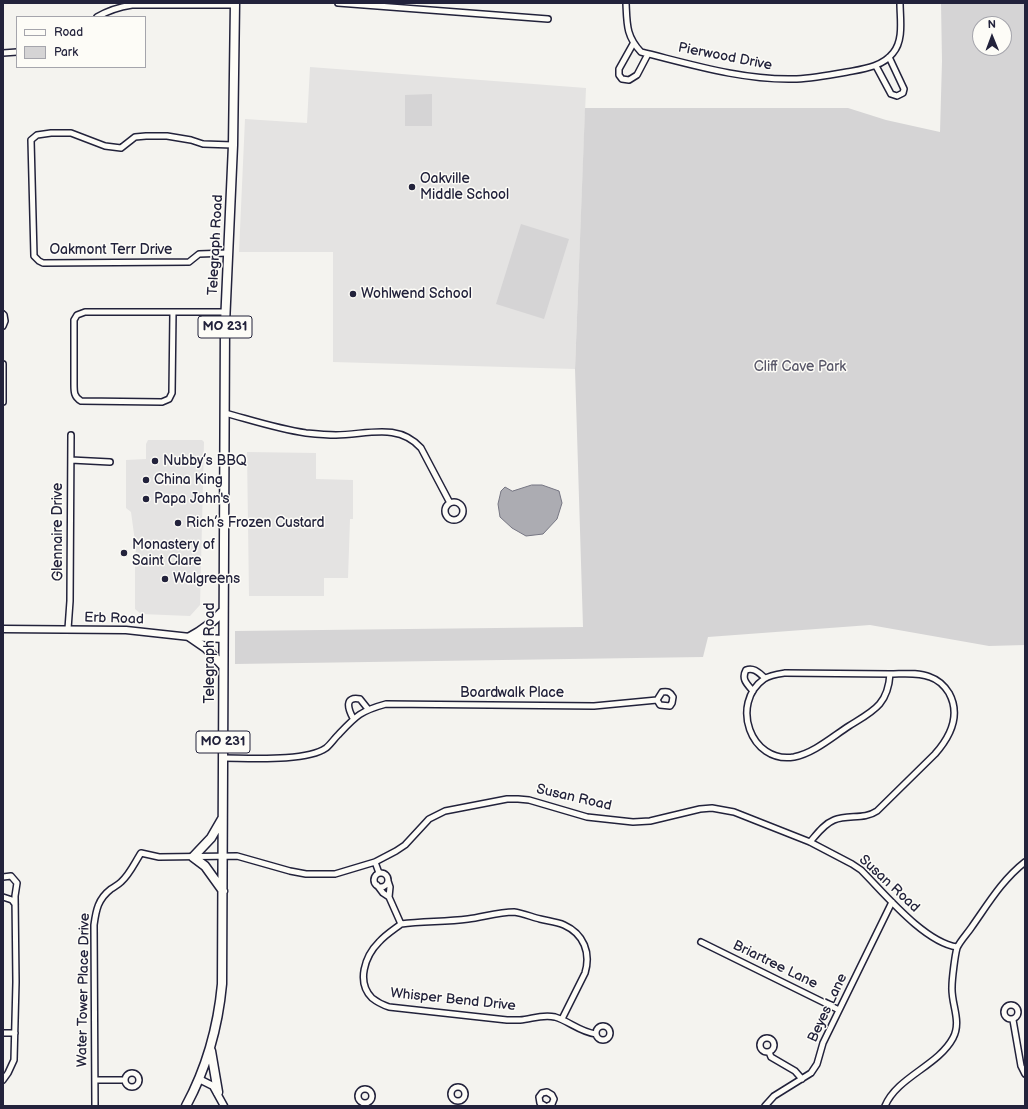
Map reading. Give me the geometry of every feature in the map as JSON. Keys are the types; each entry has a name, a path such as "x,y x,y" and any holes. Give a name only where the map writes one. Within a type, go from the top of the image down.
{"main road":[{"name":"Telegraph Road","path":"186,1106 199,1079 211,1048 220,1007 222,984 226,312 233,145 235,4"},
{"path":"223,666 206,648 190,637 212,624 224,611"},
{"path":"223,818 211,838 193,857 205,866 223,891"},
{"path":"211,1048 218,1092"}],"street":[{"path":"338,3 548,19"},
{"path":"626,3 627,25 633,44 619,70 619,75 622,79 629,80 637,75 648,54"},
{"name":"Pierwood Drive","path":"633,44 641,52 720,71 766,78 794,80 821,76 876,66 889,57 894,52 899,41 900,3"},
{"path":"99,16 118,7 132,5 235,4"},
{"path":"3,52 16,52"},
{"path":"876,66 891,94 897,96 900,95 904,89 889,57"},
{"name":"Oakmont Terr Drive","path":"228,253 199,254 189,262 43,263 39,261 34,256 31,140 37,135 51,132 72,133 105,146 121,148 135,137 146,136 167,136 191,140 203,144 233,145"},
{"path":"173,312 172,393 169,399 162,402 81,401 76,399 74,394 74,320 77,315 85,312 173,312 226,312"},
{"path":"3,314 5,321 3,326"},
{"path":"3,364 3,402"},
{"path":"225,413 305,433 337,435 366,432 390,432 403,435 414,440 421,448 450,503"},
{"name":"Glennaire Drive","path":"68,629 70,601 71,435"},
{"path":"70,460 110,462"},
{"name":"Erb Road","path":"3,629 126,630 223,639"},
{"path":"753,691 744,680 746,670 753,669 758,671 765,678"},
{"path":"810,842 825,825 834,820 868,815 877,811 935,754 943,745 948,736 955,716 952,700 944,685 938,680 922,675 890,674 785,673 765,678 753,691 747,707 747,719 758,745 774,755 795,757 810,751 872,711 884,699 889,684 890,674"},
{"path":"353,718 348,709 348,704 350,701 356,698 360,699 368,709"},
{"name":"Boardwalk Place","path":"223,758 296,758 313,754 326,748 353,718 368,709 386,704 594,706 657,700"},
{"name":"Susan Road","path":"223,856 237,856 290,871 321,874 341,872 375,862 405,845 429,819 445,811 507,799 529,800 588,817 633,822 650,821 700,809 712,808 734,812 810,842 856,866 923,932 943,943 958,947"},
{"name":"Water Tower Place Drive","path":"95,1106 94,925 98,902 103,896 121,882 141,853 159,857 223,856"},
{"path":"375,862 379,873"},
{"path":"885,1106 892,1093 940,1053 949,1044 954,1036 957,1018 952,988 958,947 1009,876 1025,862"},
{"path":"389,897 383,893 374,882 374,877 379,873 386,874 389,878 389,897 401,924 418,921 467,919 514,912 564,925 572,930 579,935 587,950 588,965 562,1019"},
{"path":"3,876 12,876 17,883 15,904 16,982 14,1060 3,1080"},
{"path":"377,885 384,886 388,882"},
{"path":"3,897 12,900 15,904"},
{"name":"Beyes Lane","path":"765,1106 774,1096 811,1072 817,1064 823,1043 892,902"},
{"name":"Whisper Bend Drive","path":"401,924 379,942 367,958 364,968 364,982 366,990 374,999 389,1007 499,1019 521,1020 535,1016 546,1016 562,1019 587,1033 596,1034"},
{"name":"Briartree Lane","path":"701,942 839,1010"},
{"path":"1013,1020 1021,1066 1025,1074"},
{"path":"3,1034 15,1033"},
{"path":"769,1052 771,1057 795,1071 802,1079"},
{"path":"199,1079 210,1084 218,1092 224,1106"},
{"path":"95,1080 124,1080"},
{"path":"545,1106 540,1103 539,1097 542,1093 547,1092 552,1095 554,1099 552,1104 548,1106"}],"shaded area":[{"name":"Oakville Middle School","path":"310,67 586,88 575,369 333,362 333,252 239,252 245,119 307,123"},
{"path":"148,440 202,440 204,442 200,605 190,616 141,614 135,609 136,549 131,512 126,508 126,460 146,459 146,444"},
{"path":"247,452 316,453 316,479 353,480 353,519 350,519 348,578 324,578 324,596 249,596"},
{"path":"532,485 542,485 559,491 562,503 557,519 543,534 526,536 512,528 500,517 498,504 501,491 505,487 512,491"}],"green space":[{"name":"Cliff Cave Park","path":"941,3 1025,3 1025,645 989,646 870,625 708,637 703,657 235,664 235,631 583,627 575,369 585,108 848,108 886,120 940,132 942,61"},
{"path":"432,94 432,126 405,126 405,95"},
{"path":"521,224 569,239 544,319 496,304"}],"place":[{"name":"Oakville Middle School","path":"412,187"},
{"name":"Wohlwend School","path":"353,294"},
{"name":"Nubby’s BBQ","path":"155,461"},
{"name":"China King","path":"146,480"},
{"name":"Papa John's","path":"146,499"},
{"name":"Rich’s Frozen Custard","path":"178,523"},
{"name":"Monastery of Saint Clare","path":"124,553"},
{"name":"Walgreens","path":"165,579"}]}
